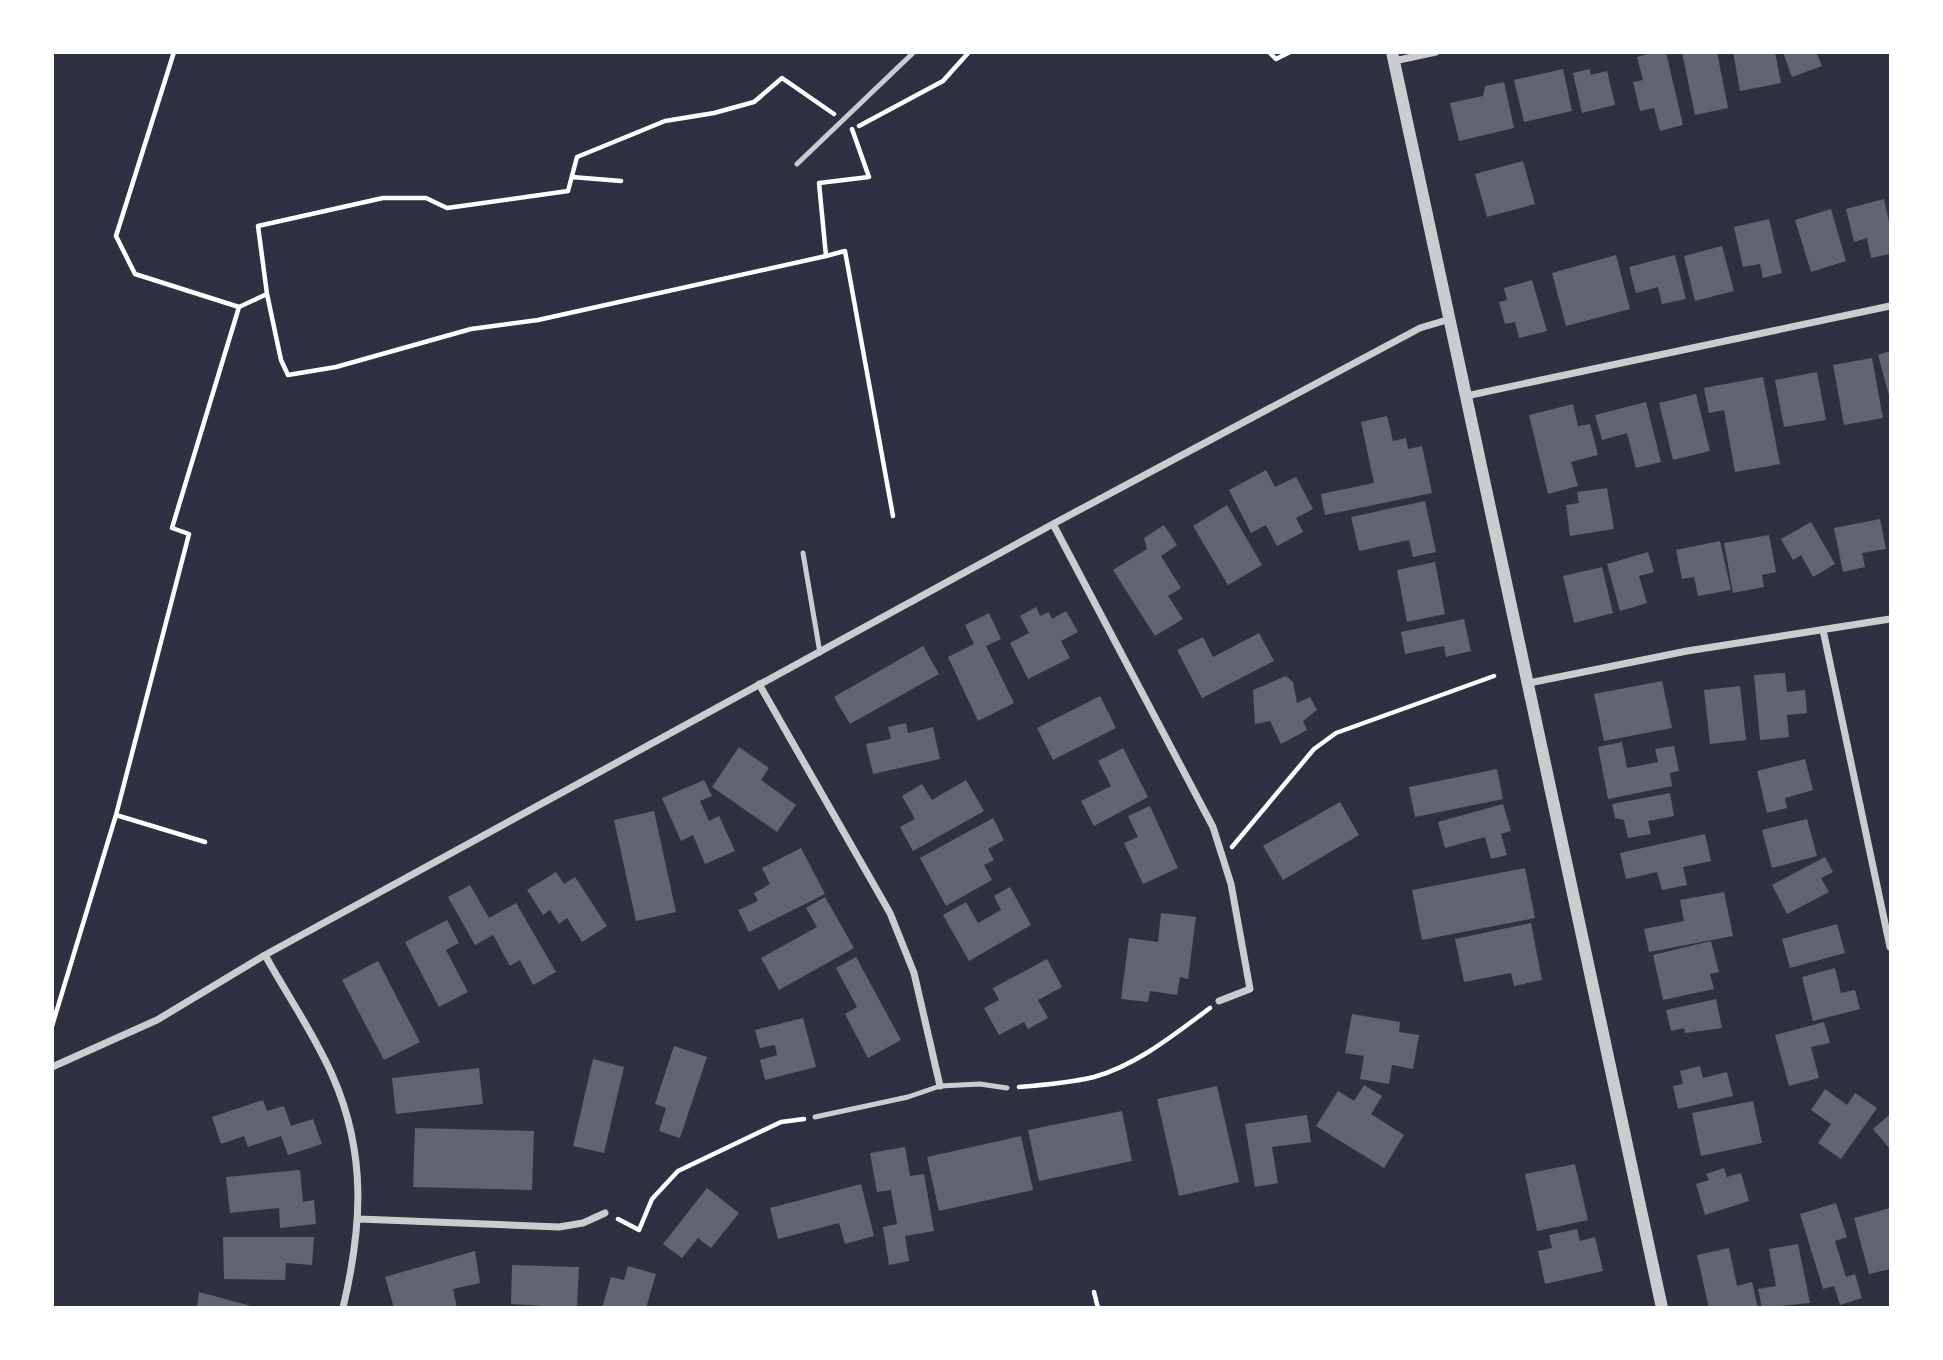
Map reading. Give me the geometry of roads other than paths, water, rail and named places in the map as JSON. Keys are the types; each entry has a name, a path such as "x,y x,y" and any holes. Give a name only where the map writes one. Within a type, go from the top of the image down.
{"street":[{"path":"1436,52 1393,57 1662,1307"},
{"path":"1466,396 1891,306"},
{"path":"52,1067 157,1020 265,955 1053,524 1420,328 1450,319"},
{"path":"1053,524 1213,827 1240,925 1250,989 1219,1001"},
{"path":"1529,683 1687,651 1891,619"},
{"path":"1823,630 1891,947"},
{"path":"759,684 890,913 914,973 940,1086"},
{"path":"265,955 337,1086 354,1149 360,1190 359,1219 343,1307"},
{"path":"359,1219 559,1227 583,1223 605,1213"}],"lane":[{"path":"797,164 844,122 914,52"},
{"path":"803,553 820,653"},
{"path":"815,1118 908,1097 940,1086 980,1084 1007,1088"}]}
